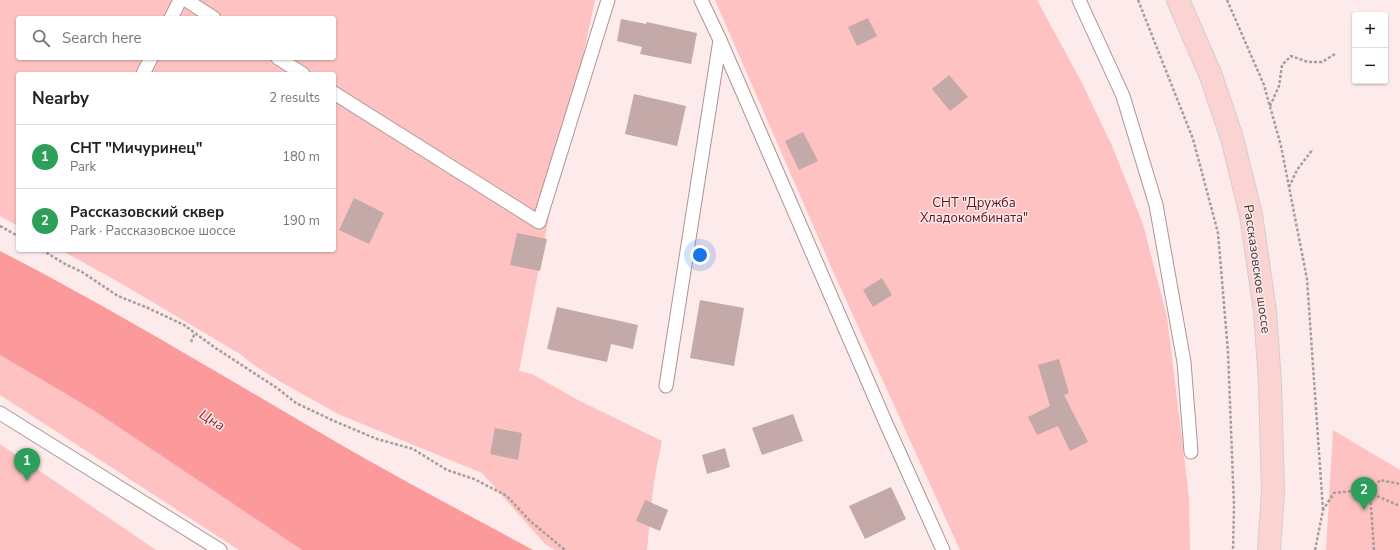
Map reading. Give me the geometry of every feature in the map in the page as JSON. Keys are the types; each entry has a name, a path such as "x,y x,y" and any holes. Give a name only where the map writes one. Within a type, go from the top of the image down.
{"main road":[{"name":"Рассказовское шоссе","path":"1178,0 1211,76 1232,138 1251,215 1265,311 1270,383 1273,492 1269,550"}],"lane":[{"path":"172,16 180,0"},
{"path":"186,0 211,16"},
{"path":"336,94 539,222 608,0"},
{"path":"701,0 720,40 885,421 943,550"},
{"path":"1078,0 1123,96 1156,205 1184,362 1191,452"},
{"path":"666,386 720,40"},
{"path":"144,72 150,60"},
{"path":"281,60 300,72"},
{"path":"0,413 220,550"}],"path":[{"path":"1138,0 1193,139 1218,233 1228,352 1234,506 1233,550"},
{"path":"1226,0 1264,85 1281,146 1307,279 1323,510 1315,550"},
{"path":"1270,106 1279,86 1282,65 1291,56 1308,62 1322,62 1335,54"},
{"path":"1289,187 1297,170 1313,150"},
{"path":"0,226 16,235"},
{"path":"45,252 82,272 121,298 184,324 214,347 278,388 296,403 334,422 376,439 413,450 447,470 474,479 507,496 530,521 565,550"},
{"path":"191,342 195,333"},
{"path":"1374,550 1370,493 1380,480 1400,484"},
{"path":"1323,510 1334,493 1353,490 1370,493 1400,506"}],"green space":[{"path":"0,0 595,0 554,191 519,371 532,374 578,400 662,441 654,481 647,550 555,550 545,544 482,473 338,414 281,382 240,354 122,284 65,252 336,252 336,72 16,72 16,225 0,216"},
{"name":"СНТ \"Дружба Хладокомбината\"","path":"715,0 1037,0 1082,83 1113,148 1143,224 1167,317 1189,497 1190,550 960,550 836,278"},
{"path":"0,355 93,410 302,550 239,550 0,395"},
{"path":"1333,430 1400,470 1400,550 1326,550"},
{"path":"0,444 156,550 0,550"}],"water":[{"name":"Цна","path":"0,251 89,298 350,450 533,550 302,550 93,410 0,355"}],"building":[{"path":"868,18 877,36 857,46 848,27"},
{"path":"621,19 646,24 647,22 697,33 691,64 640,54 642,47 617,41"},
{"path":"949,75 968,97 950,111 932,89"},
{"path":"634,94 686,106 677,146 625,134"},
{"path":"803,132 818,161 799,170 785,141"},
{"path":"354,198 384,213 369,244 339,230"},
{"path":"517,233 547,239 540,271 510,265"},
{"path":"882,278 892,295 873,307 863,290"},
{"path":"700,300 744,308 734,366 690,358"},
{"path":"557,307 638,325 633,349 611,344 607,362 547,349"},
{"path":"1059,359 1069,393 1064,395 1088,442 1070,451 1058,426 1037,435 1028,417 1050,406 1038,365"},
{"path":"793,414 803,441 762,455 752,428"},
{"path":"495,428 522,433 518,460 490,454"},
{"path":"725,448 730,467 707,474 702,455"},
{"path":"891,487 906,519 865,539 849,506"},
{"path":"645,500 668,510 660,531 636,521"}],"place":[{"name":"СНТ \"Мичуринец\"","path":"27,481"},
{"name":"Рассказовский сквер","path":"1364,510"}]}
